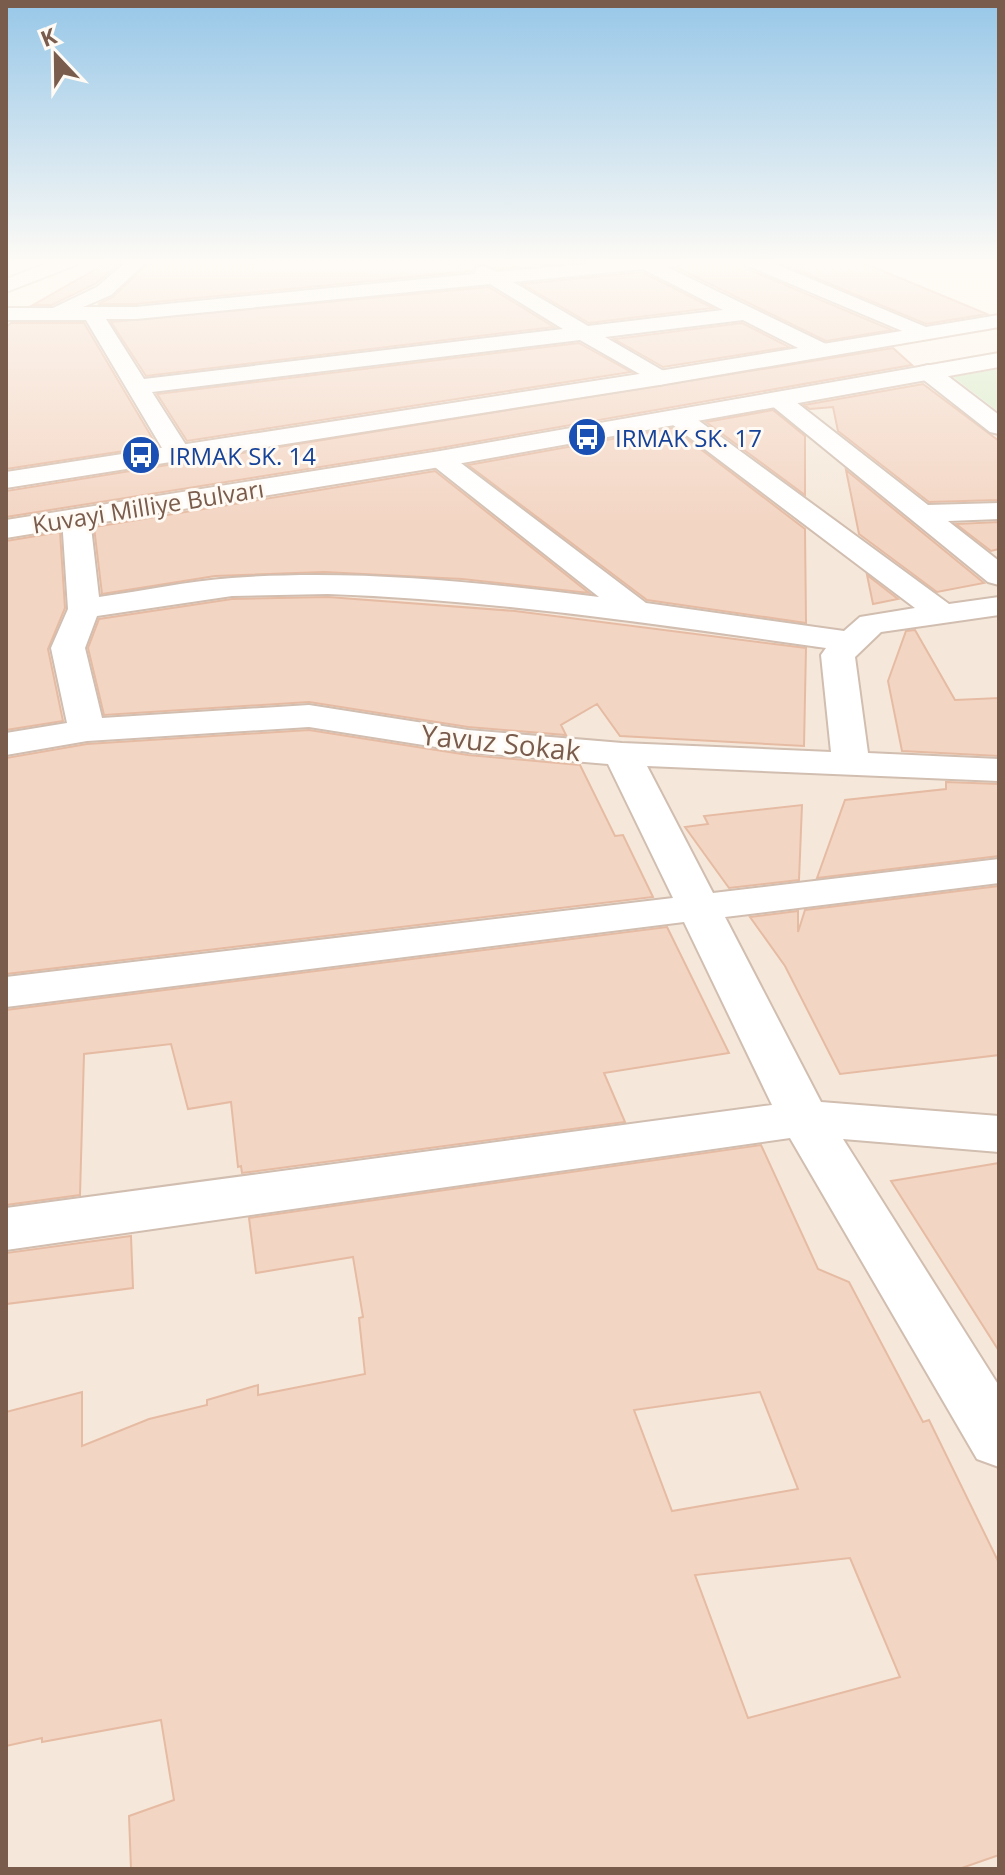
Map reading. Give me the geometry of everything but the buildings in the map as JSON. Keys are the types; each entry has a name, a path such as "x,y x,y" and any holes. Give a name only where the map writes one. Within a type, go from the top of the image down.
{"street":[{"path":"114,348 178,453"},
{"path":"137,387 460,348"},
{"path":"607,348 659,378"},
{"path":"817,348 822,351"},
{"name":"Kuvayi Milliye Bulvarı","path":"6,480 837,348"},
{"name":"Kuvayi Milliye Bulvarı","path":"6,529 440,459 999,360"},
{"path":"928,372 999,427"},
{"path":"779,400 999,576"},
{"path":"678,417 943,614"},
{"path":"440,459 639,613"},
{"path":"922,514 999,511"},
{"path":"76,518 84,609 68,648 87,730"},
{"path":"84,609 250,586 406,587 639,613 851,642"},
{"path":"851,763 838,655 871,624 999,606"},
{"name":"Yavuz Sokak","path":"6,744 87,730 309,716 468,741 622,754 999,770"},
{"path":"622,754 804,1118 999,1440"},
{"path":"6,992 999,871"},
{"path":"6,1229 804,1118 999,1134"}],"shaded area":[{"path":"953,377 999,412 999,1869 6,1869 6,538"}],"green space":[{"path":"999,369 999,412 953,377"}],"place":[{"name":"IRMAK SK. 17","path":"587,437"},
{"name":"IRMAK SK. 14","path":"141,455"}]}
